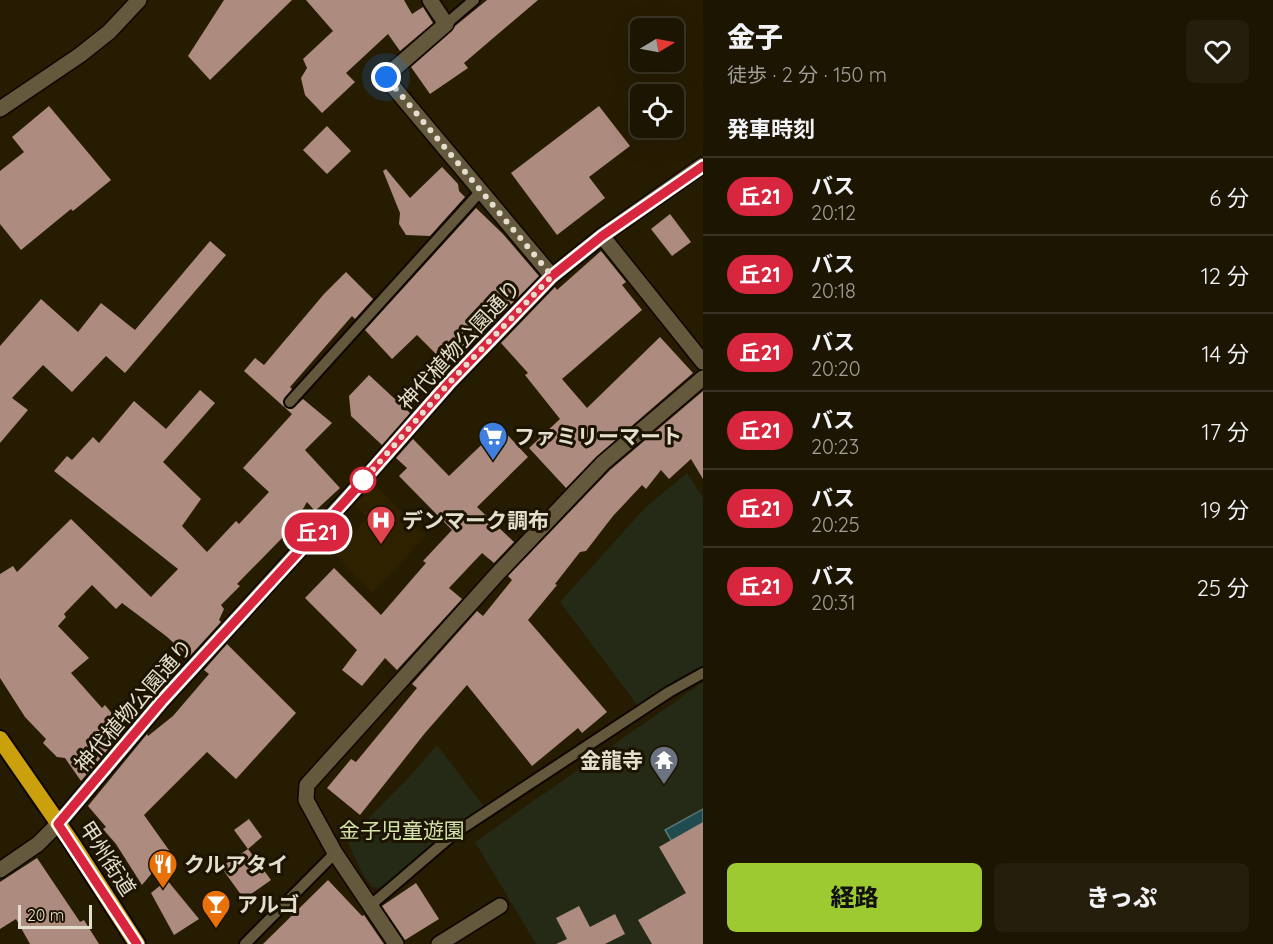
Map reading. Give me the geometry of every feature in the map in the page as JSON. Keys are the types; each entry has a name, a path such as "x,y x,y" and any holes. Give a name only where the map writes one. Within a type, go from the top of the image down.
{"highway":[{"name":"甲州街道","path":"0,739 137,944"}],"street":[{"path":"0,109 88,50 109,32 139,0"},
{"path":"429,0 446,24 386,77 552,276"},
{"name":"神代植物公園通り","path":"0,870 38,843 58,824 162,701 449,383 552,276 602,236 703,165"},
{"path":"602,236 703,362"},
{"path":"396,944 335,853 306,800 307,785 500,571 603,463 703,378"},
{"path":"439,944 500,906"}],"lane":[{"path":"446,24 474,0"},
{"path":"290,402 481,191"},
{"path":"371,905 455,833 669,692 703,673"},
{"path":"245,944 335,853"}],"shaded area":[{"name":"デンマーク調布","path":"375,485 426,536 372,593 335,554 367,518 355,505"}],"green space":[{"path":"687,473 703,498 703,668 638,706 560,602 645,508"},
{"path":"703,682 703,944 536,944 475,842"},
{"name":"金子児童遊園","path":"437,745 484,807 444,834 382,888 372,887 362,873 347,840"}],"water":[{"path":"703,809 703,838 678,852 665,830"}],"building":[{"path":"224,0 292,0 210,80 188,56"},
{"path":"306,0 404,0 412,14 423,7 433,23 400,51 388,34 346,73 355,82 322,113 305,95 301,78 307,68 303,59 333,31"},
{"path":"487,0 538,0 464,63 468,68 430,94 411,67"},
{"path":"49,106 111,180 21,250 0,224 0,171 24,152 12,137"},
{"path":"599,106 630,146 589,177 605,198 557,235 511,173"},
{"path":"327,126 351,151 327,174 303,150"},
{"path":"442,167 458,184 459,191 465,197 430,236 406,235 399,224 400,213 383,171 386,169 410,198"},
{"path":"476,208 503,234 539,276 488,328 485,325 446,364 417,335 392,359 365,330"},
{"path":"670,214 691,242 672,256 651,229"},
{"path":"210,241 226,255 125,373 106,356 72,392 43,365 12,398 28,410 0,443 0,346 41,299 78,332 101,303 135,330"},
{"path":"601,251 626,282 622,285 642,310 562,379 587,408 660,337 693,373 597,456 566,488 529,448 560,419 525,375 528,373 501,343 555,287 557,290"},
{"path":"346,272 373,299 355,319 352,316 290,387 292,389 283,401 285,407 292,409 303,399 332,423 305,450 340,488 315,511 307,502 286,538 284,536 237,584 240,586 221,605 224,609 219,620 221,622 189,657 166,636 122,603 116,609 92,585 64,614 66,617 58,626 89,658 71,673 102,708 105,705 114,716 122,707 133,720 81,781 65,758 57,757 43,743 46,739 25,717 0,678 0,574 13,566 17,572 71,519 151,597 178,569 54,471 67,456 72,460 93,437 99,443 134,401 166,429 200,390 215,403 163,462 201,499 182,526 207,552 236,521 239,524 269,492 243,468 292,414 244,371 255,358 264,365 324,294"},
{"path":"369,375 410,413 382,445 351,416 349,396"},
{"path":"703,391 703,479 691,459 669,479 661,470 646,489 642,485 613,516 586,551 580,552 528,620 607,712 582,733 578,728 532,766 467,685 425,733 360,815 327,788 351,759 356,762 417,688 412,684 477,611 483,616 512,580 508,576 610,470"},
{"path":"500,427 528,457 477,507 514,542 494,563 482,553 449,588 462,599 397,670 385,658 362,686 342,670 357,650 305,598 334,568 381,615 426,563 423,561 452,530 399,476 407,468 396,458 413,439 449,476"},
{"path":"227,644 296,713 236,779 207,752 144,815 171,853 155,864 157,867 142,885 116,844 103,829 106,827 88,806 147,734 148,736 173,716 209,674 204,670"},
{"path":"249,819 262,837 248,849 234,830"},
{"path":"703,822 703,944 652,944 638,920 686,893 659,847"},
{"path":"248,849 271,880 244,899 221,867"},
{"path":"37,858 80,922 84,920 99,944 30,944 16,919 0,929 0,882"},
{"path":"167,880 199,919 174,935 151,893"},
{"path":"328,880 362,916 364,915 384,944 263,944"},
{"path":"416,883 439,919 405,940 382,906"},
{"path":"579,906 590,927 615,914 625,934 605,944 556,944 567,939 556,918"}],"bus line":[{"name":"丘21","path":"137,944 58,824 162,701 346,500 449,383 552,276 602,236 703,166"}],"place":[{"name":"ファミリーマート","path":"493,462"},
{"name":"デンマーク調布","path":"381,546"},
{"name":"金龍寺","path":"664,786"},
{"name":"クルアタイ","path":"163,890"},
{"name":"アルゴ","path":"216,930"}],"route":[{"path":"363,480 361,483 449,383 552,276 386,77"}]}
